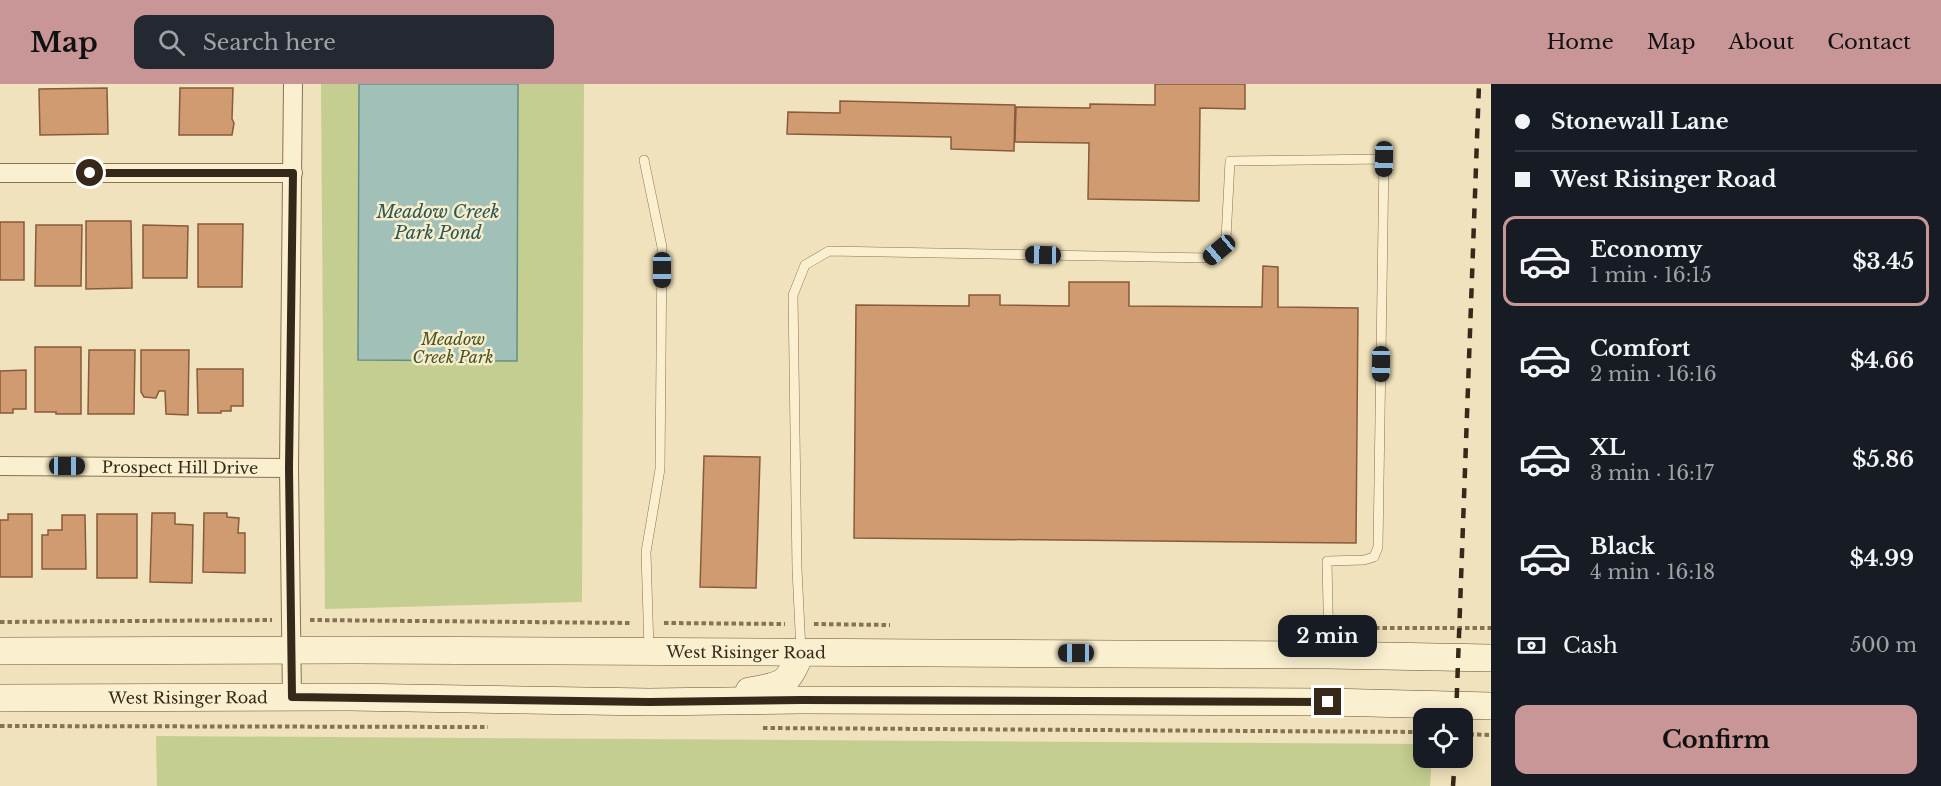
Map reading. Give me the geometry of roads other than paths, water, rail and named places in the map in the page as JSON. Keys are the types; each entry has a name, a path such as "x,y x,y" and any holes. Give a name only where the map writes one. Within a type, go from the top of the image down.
{"main road":[{"name":"West Risinger Road","path":"0,651 801,652 1491,658"},
{"path":"573,700 588,692 604,689 743,692 777,686 791,675 801,652"},
{"name":"West Risinger Road","path":"0,698 292,697 649,702 801,700 1328,702 1491,706"}],"street":[{"path":"292,697 289,468 293,84"},
{"path":"0,173 293,173"},
{"name":"Prospect Hill Drive","path":"0,466 289,468"}],"lane":[{"path":"801,652 797,569 793,295 805,265 829,251 1209,258 1219,250 1226,239 1230,161 1384,159 1378,547 1374,557 1364,560 1327,561 1329,655"},
{"path":"644,160 662,247 660,469 646,552 649,652"}],"water":[{"name":"Meadow Creek Park Pond","path":"359,84 518,84 517,361 358,360"}],"railway":[{"path":"1456,708 1479,84"},
{"path":"1453,786 1454,768"}],"park label":[{"name":"Meadow Creek Park","path":"453,348"}]}
